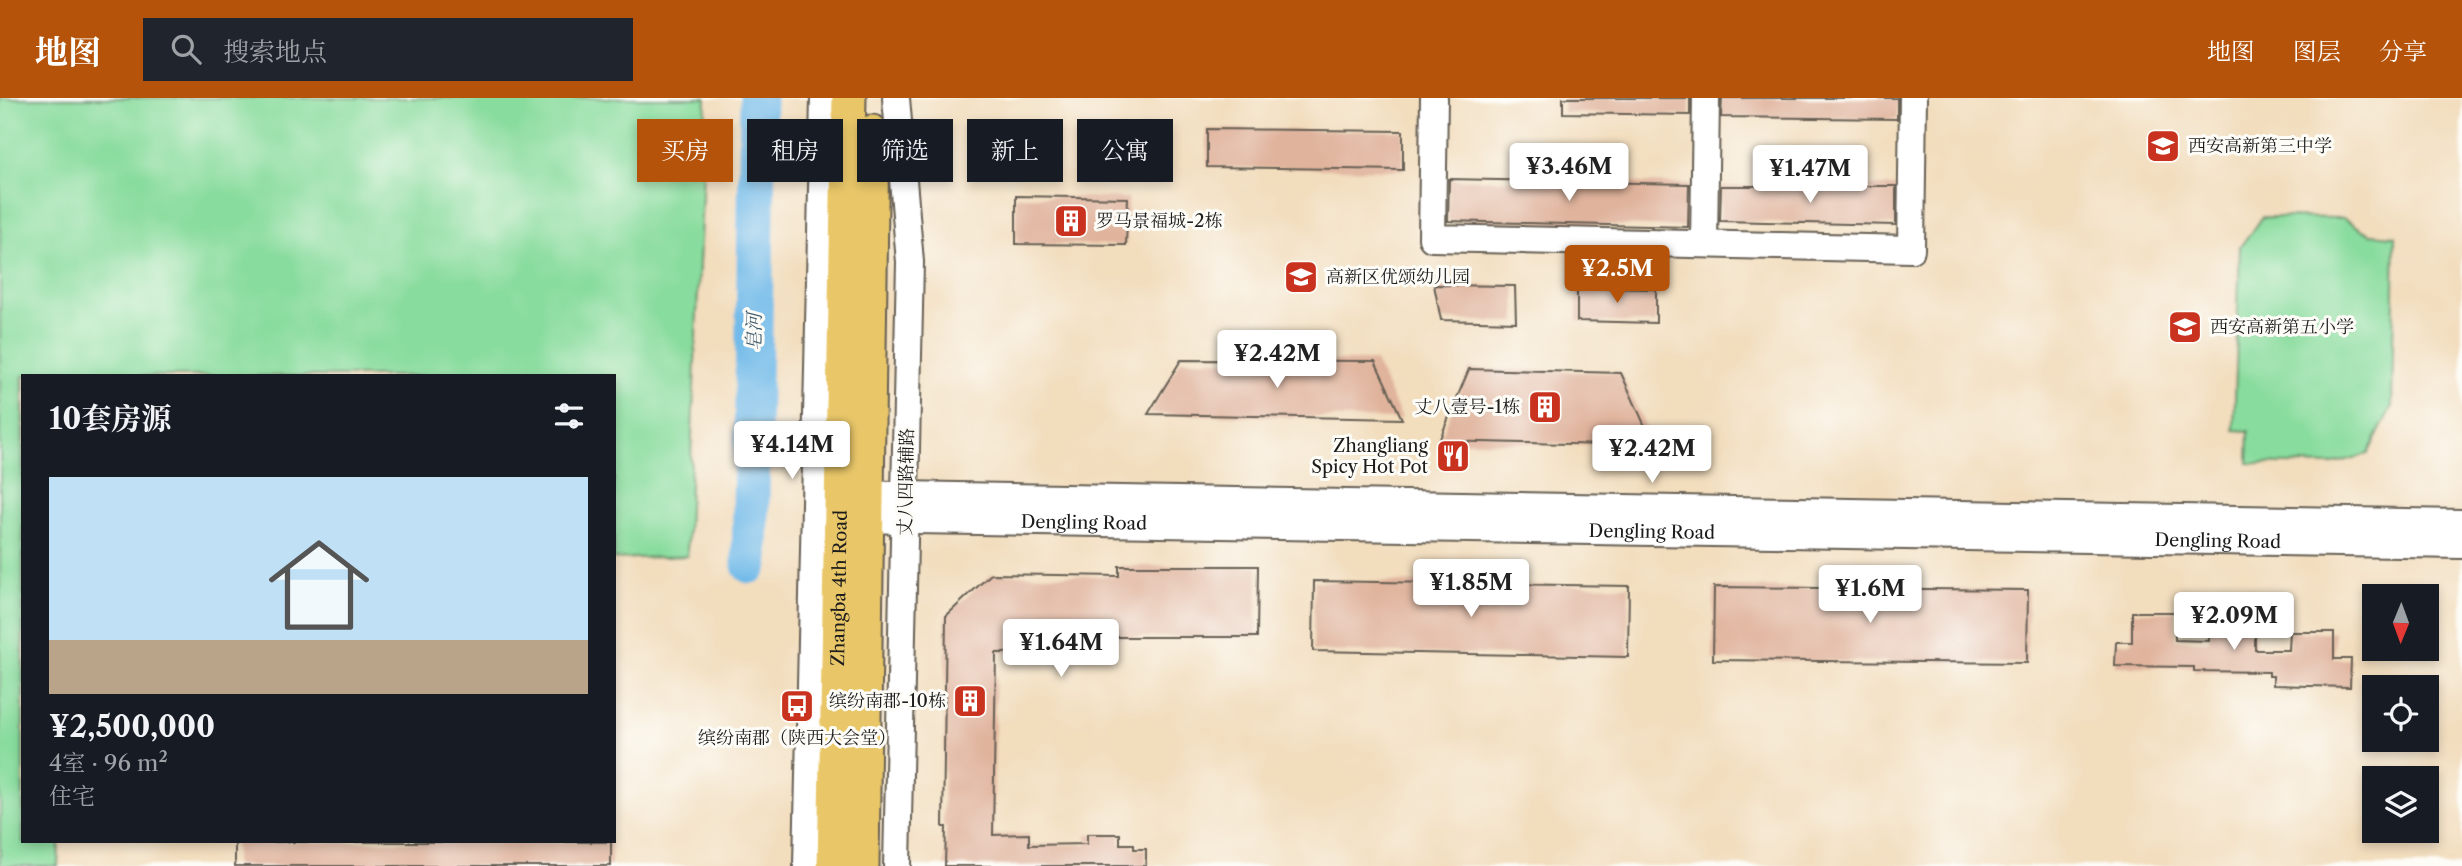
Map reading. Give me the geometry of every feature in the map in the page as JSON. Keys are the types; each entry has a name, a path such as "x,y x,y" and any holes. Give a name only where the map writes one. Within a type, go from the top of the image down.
{"main road":[{"name":"Zhangba 4th Road","path":"849,98 862,866"},
{"name":"Zhangba 4th Road","path":"834,866 854,507 872,98"}],"street":[{"path":"807,866 824,98"},
{"name":"丈八四路辅路","path":"895,98 910,262 897,866"},
{"path":"1434,98 1432,238 1911,249 1913,98"},
{"path":"1704,244 1706,98"},
{"name":"Dengling Road","path":"854,507 2462,545"},
{"name":"Dengling Road","path":"905,508 2462,523"}],"green space":[{"path":"0,98 706,98 705,119 637,119 637,182 703,182 687,556 616,559 616,374 21,374 21,843 59,843 58,866 0,866"},
{"path":"2262,217 2343,218 2370,234 2395,236 2392,406 2368,454 2330,465 2248,463 2249,431 2234,430 2240,247"}],"building":[{"path":"1563,98 1690,98 1690,115 1563,113"},
{"path":"1722,98 1897,98 1897,119 1721,117"},
{"path":"1207,129 1403,131 1403,170 1207,167"},
{"path":"1449,179 1689,184 1688,227 1448,221"},
{"path":"1721,186 1896,186 1896,225 1720,221"},
{"name":"罗马景福城-2栋","path":"1016,196 1128,198 1126,245 1016,244"},
{"path":"1434,285 1515,286 1516,322 1441,320"},
{"path":"1577,288 1656,289 1656,323 1577,321"},
{"path":"1181,360 1375,361 1402,419 1148,414"},
{"name":"丈八壹号-1栋","path":"1469,369 1621,373 1654,446 1439,441"},
{"name":"缤纷南郡-10栋","path":"1119,566 1258,566 1257,637 1096,637 1097,648 1072,648 1070,652 996,653 993,835 1029,834 1029,845 1087,844 1087,834 1120,834 1120,844 1134,844 1134,849 1146,849 1146,866 945,866 946,827 943,827 946,616 991,574 1119,576"},
{"path":"1314,581 1629,586 1628,657 1313,651"},
{"path":"1714,587 2028,590 2027,663 1713,660"},
{"path":"2132,612 2175,612 2175,640 2209,641 2209,622 2255,623 2255,650 2289,650 2290,632 2334,632 2334,659 2351,659 2350,687 2273,685 2273,676 2269,676 2269,672 2115,666 2116,642 2132,642"},
{"path":"235,843 611,843 611,866 235,866"}],"waterway":[{"name":"皂河","path":"750,565 758,98"}],"place":[{"name":"西安高新第三中学","path":"2163,146"},
{"name":"罗马景福城-2栋","path":"1071,221"},
{"name":"高新区优颂幼儿园","path":"1301,277"},
{"name":"西安高新第五小学","path":"2185,327"},
{"name":"丈八壹号-1栋","path":"1545,407"},
{"name":"Zhangliang Spicy Hot Pot","path":"1453,456"},
{"name":"缤纷南郡-10栋","path":"970,701"},
{"name":"缤纷南郡（陕西大会堂）","path":"797,706"}]}
